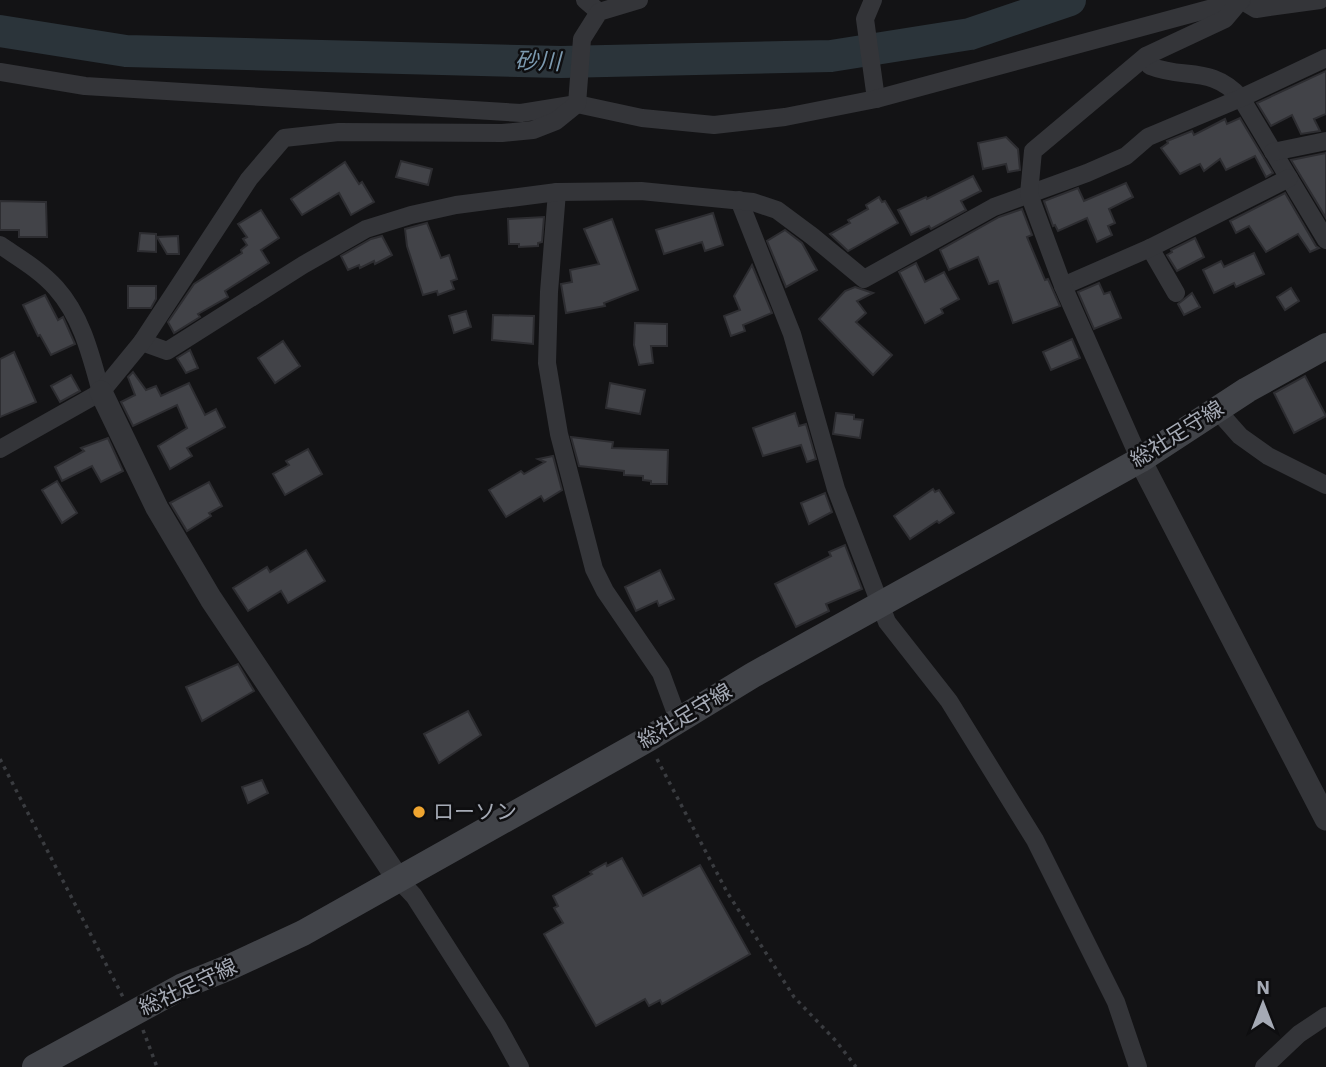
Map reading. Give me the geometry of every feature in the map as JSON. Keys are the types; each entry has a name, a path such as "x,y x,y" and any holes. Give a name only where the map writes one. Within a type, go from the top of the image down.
{"main road":[{"name":"総社足守線","path":"35,1067 183,986 303,933 648,739 880,603 1140,460 1247,390 1326,346"}],"street":[{"path":"585,0 599,12"},
{"path":"0,449 101,392 142,342 249,179 284,138 339,132 502,133 533,130 556,121 578,98 582,39 599,12 639,0"},
{"path":"873,0 865,19 876,99"},
{"path":"1241,0 1225,19 1146,56 1033,151 1029,194 1063,286 1140,460 1326,819"},
{"path":"0,72 85,86 521,113 578,98 642,118 714,125 785,117 876,99 1241,0 1256,9 1320,0"},
{"path":"1146,56 1150,66 1161,71 1206,75 1231,88 1241,98 1326,240"},
{"path":"142,342 167,351 303,265 366,229 456,205 557,192 641,191 753,202 777,210 864,279 994,207 1126,156 1148,137 1326,58"},
{"path":"1273,152 1326,141"},
{"path":"1063,286 1150,248 1289,178"},
{"path":"557,192 549,292 547,363 559,434 594,569 661,673 678,719"},
{"path":"738,200 792,334 835,489 887,622 949,701 1035,839 1116,1002 1138,1067"},
{"path":"0,245 33,267 55,287 70,307 90,349 101,392 158,508 211,598 398,879 414,896 498,1027 520,1067"},
{"path":"1150,248 1176,293"},
{"path":"1217,410 1240,436 1268,456 1326,485"},
{"path":"1265,1067 1299,1034 1326,1016"}],"path":[{"path":"648,739 734,903 794,997 836,1041 856,1067"},
{"path":"0,759 118,992 135,1011 157,1067"}],"building":[{"path":"1326,71 1326,114 1314,119 1320,131 1301,134 1292,115 1271,126 1257,103"},
{"path":"1240,118 1273,173 1266,177 1255,156 1226,170 1220,159 1204,171 1200,164 1180,174 1161,148 1167,141 1192,131 1194,135 1225,119 1227,124"},
{"path":"1006,137 1018,149 1020,170 1008,172 1006,164 983,169 978,143"},
{"path":"1326,153 1326,218 1291,160"},
{"path":"401,161 432,169 428,185 396,177"},
{"path":"345,162 374,202 351,215 339,193 302,215 291,199"},
{"path":"973,176 981,191 961,201 966,210 931,229 929,226 911,235 898,210"},
{"path":"1126,183 1133,197 1109,209 1115,223 1108,226 1112,235 1097,242 1087,218 1058,231 1055,225 1053,226 1044,201 1078,188 1084,201"},
{"path":"1285,193 1319,248 1310,252 1298,234 1266,252 1249,226 1236,233 1230,221"},
{"path":"879,197 882,202 885,201 898,223 848,251 830,234 850,223 848,220 868,209 866,205"},
{"path":"0,201 46,202 47,237 19,237 19,230 0,230"},
{"path":"1022,209 1032,235 1027,237 1045,280 1048,279 1060,306 1013,323 998,281 989,284 978,257 949,270 940,250 999,217"},
{"path":"261,210 279,238 261,250 269,263 225,291 228,297 198,314 200,317 174,333 168,322 194,284 242,253 241,250 247,245 243,239 247,237 238,224"},
{"path":"713,213 723,245 705,251 702,242 664,254 656,230"},
{"path":"544,217 542,242 538,243 538,246 519,247 519,244 509,244 508,219"},
{"path":"612,219 638,290 604,303 605,306 566,313 561,284 572,282 570,270 599,264 584,229"},
{"path":"427,223 441,258 449,255 457,279 451,281 454,289 438,295 437,291 423,295 407,246 405,229"},
{"path":"785,230 802,243 817,270 786,287 767,241"},
{"path":"140,233 156,234 156,252 138,251"},
{"path":"178,236 179,254 167,254 157,237"},
{"path":"382,236 392,255 375,264 374,261 348,270 341,256 371,239"},
{"path":"1195,238 1204,257 1177,271 1167,255 1171,250"},
{"path":"1254,253 1264,274 1236,287 1234,283 1214,293 1203,270 1221,261 1224,267"},
{"path":"916,263 925,282 944,272 959,299 941,309 943,313 925,323 899,272"},
{"path":"752,265 772,313 743,325 745,331 731,336 724,316 740,310 734,296"},
{"path":"1099,283 1104,294 1110,292 1121,318 1094,329 1078,292"},
{"path":"128,286 156,286 156,299 151,308 128,308"},
{"path":"855,287 873,293 857,301 866,313 856,322 892,355 873,375 819,319 845,291"},
{"path":"1291,288 1299,301 1285,310 1277,297"},
{"path":"1192,293 1200,307 1184,315 1178,304"},
{"path":"45,295 58,320 63,317 75,344 51,355 23,305"},
{"path":"466,311 471,327 454,333 449,316"},
{"path":"493,315 534,316 533,344 492,340"},
{"path":"635,323 667,324 667,346 651,346 653,363 639,365 634,345"},
{"path":"1072,339 1080,358 1051,370 1043,352"},
{"path":"283,341 300,366 275,383 258,358"},
{"path":"190,350 198,368 186,373 177,358"},
{"path":"14,352 36,402 0,417 0,359"},
{"path":"133,372 146,390 156,386 161,396 189,383 205,415 216,409 225,427 187,448 192,456 170,469 158,446 187,428 177,405 133,426 121,402 135,395 128,377"},
{"path":"71,375 80,391 60,402 51,386"},
{"path":"1305,376 1326,416 1294,433 1274,393"},
{"path":"610,383 645,390 640,414 606,408"},
{"path":"795,413 799,426 806,424 816,459 807,462 801,445 763,456 753,428"},
{"path":"836,413 854,415 854,419 863,420 860,438 833,434"},
{"path":"571,437 613,442 612,448 668,450 667,484 651,484 651,481 643,480 643,476 624,475 624,471 579,466"},
{"path":"108,438 123,471 101,482 92,466 62,481 55,467 84,451 81,448"},
{"path":"308,449 322,474 285,495 273,474 289,465 286,461"},
{"path":"553,456 562,490 544,501 541,496 506,517 489,490 521,471 524,474 545,462 538,459"},
{"path":"57,481 77,513 62,523 42,490"},
{"path":"209,482 222,506 187,531 170,503"},
{"path":"933,489 935,492 939,490 954,513 910,539 894,516"},
{"path":"825,493 832,512 809,524 801,503"},
{"path":"845,545 862,589 826,604 829,611 796,627 775,584 831,556 829,552"},
{"path":"306,550 325,581 288,603 281,591 248,611 233,588 267,567 270,572"},
{"path":"660,570 674,599 659,606 657,601 636,611 625,587"},
{"path":"238,664 254,691 202,721 186,687"},
{"path":"468,711 481,735 439,763 424,734"},
{"path":"262,780 268,793 248,803 242,787"},
{"path":"622,858 643,896 700,865 750,954 662,1004 660,1000 649,1006 645,999 596,1026 544,934 563,923 554,908 558,906 553,896 606,863 607,866"}],"waterway":[{"name":"砂川","path":"0,31 126,51 561,62 831,56 970,34 1070,0"}],"place":[{"name":"ローソン","path":"419,812"}]}
